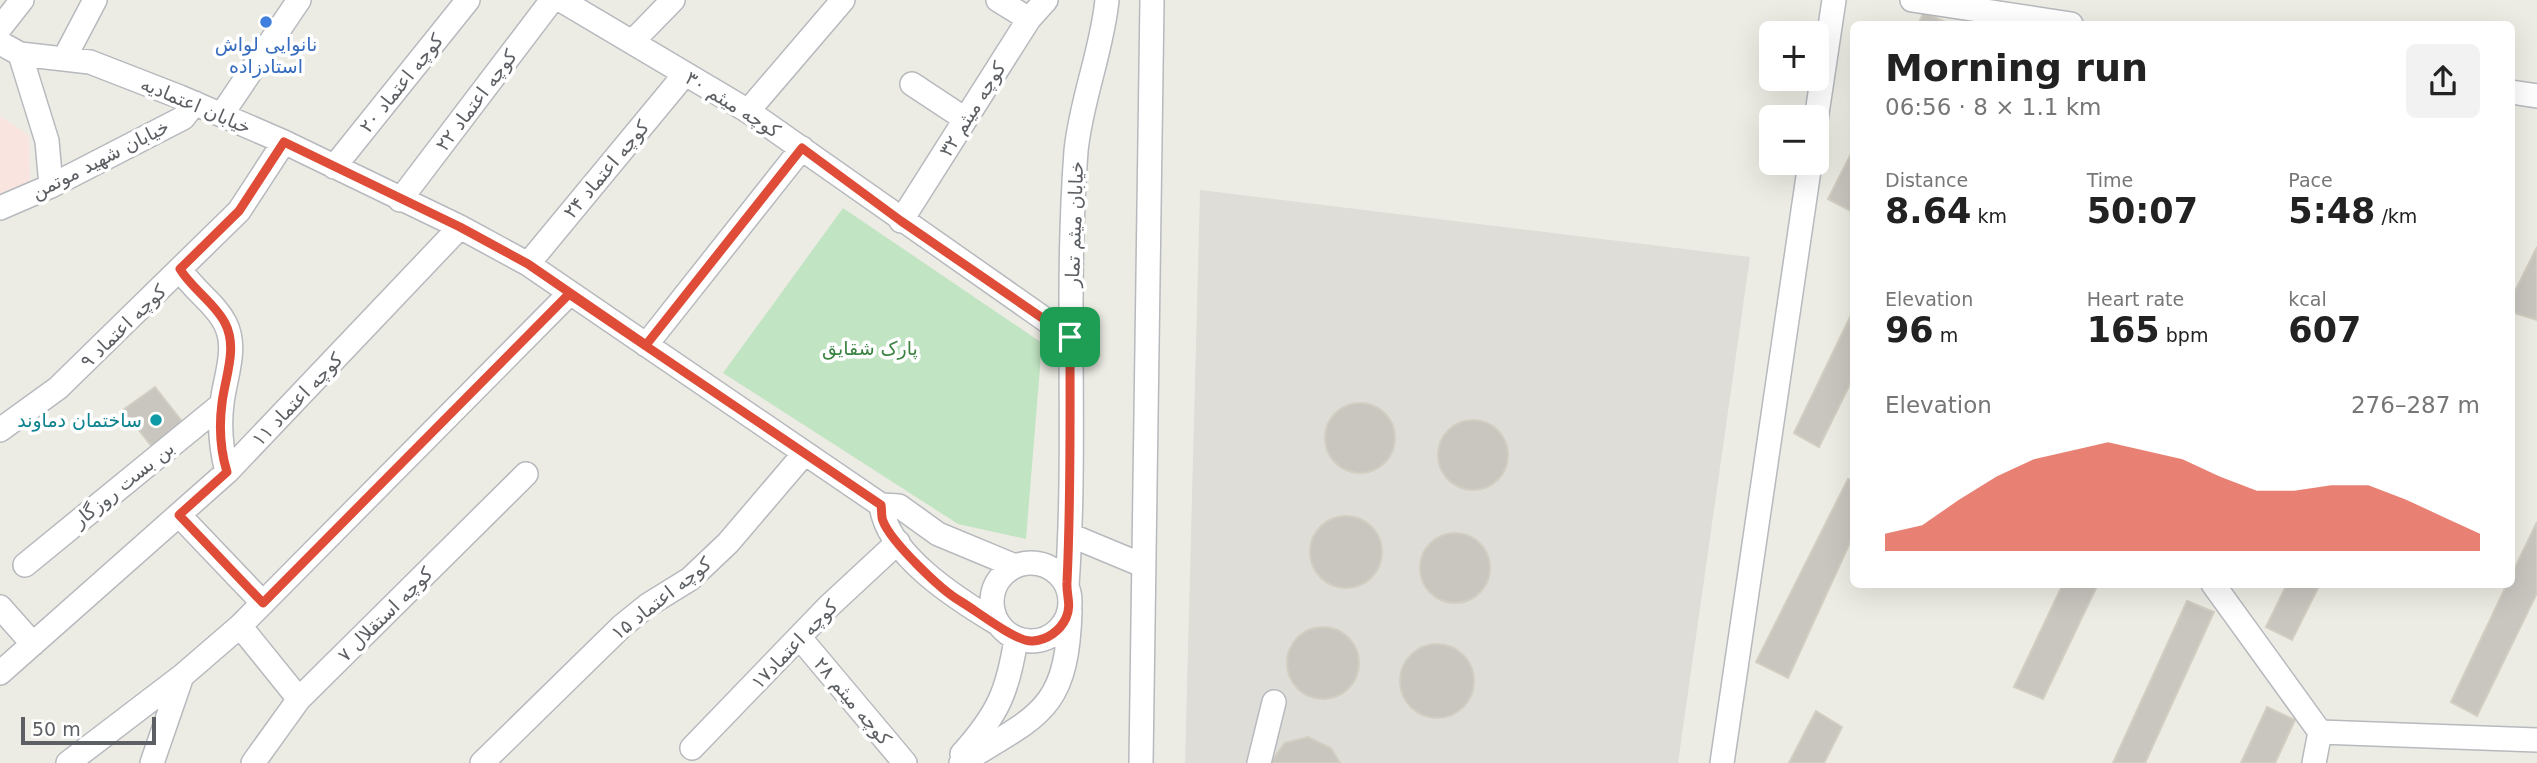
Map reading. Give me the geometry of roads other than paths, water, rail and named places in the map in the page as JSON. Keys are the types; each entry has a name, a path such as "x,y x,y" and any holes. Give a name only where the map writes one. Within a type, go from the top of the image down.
{"street":[{"path":"0,28 22,0"},
{"path":"65,57 95,0"},
{"path":"222,114 299,0"},
{"name":"کوچه اعتماد ۲۰","path":"334,167 468,0"},
{"name":"کوچه اعتماد ۲۲","path":"400,200 552,0"},
{"name":"کوچه میثم ۳۰","path":"561,0 748,111 901,221 1070,337"},
{"path":"632,42 673,0"},
{"path":"748,111 843,0"},
{"path":"998,0 1029,19"},
{"name":"کوچه میثم ۳۲","path":"901,221 1029,19 1046,0"},
{"name":"خیابان میثم تمار","path":"961,763 1023,725 1049,703 1060,684 1068,653 1070,337 1076,148 1107,0"},
{"path":"1141,763 1152,0"},
{"path":"1818,105 1834,0"},
{"path":"1912,0 2051,21"},
{"path":"10,48 47,141 51,179"},
{"name":"خیابان اعتمادیه","path":"10,48 90,62 188,100 284,142 460,227 528,264 803,455 881,505 898,506 938,534 1022,565"},
{"name":"کوچه اعتماد ۲۴","path":"528,264 685,74"},
{"path":"912,84 965,119"},
{"path":"2515,93 2537,96"},
{"name":"خیابان شهید موتمن","path":"0,208 51,179 183,118 188,100"},
{"name":"کوچه اعتماد ۹","path":"0,430 58,388 239,211 284,142"},
{"path":"646,345 802,148"},
{"path":"1722,763 1808,175"},
{"name":"کوچه اعتماد ۱۱","path":"0,673 227,472 460,227"},
{"path":"180,269 190,285 225,322 231,353 222,404 221,450 227,472"},
{"path":"68,763 182,676 240,626 569,294"},
{"name":"بن بست روزگار","path":"24,565 222,404"},
{"name":"کوچه اعتماد ۱۵","path":"482,763 622,626 648,605 690,579 728,543 803,455"},
{"name":"کوچه استقلال ۷","path":"253,763 299,699 526,474"},
{"path":"881,505 883,521 898,542 951,595 997,623 1016,639 1031,642 1053,634 1067,616 1068,594 1051,570 1022,565"},
{"path":"179,515 263,603"},
{"path":"997,623 991,603 994,588 1002,575 1050,552 1070,535 1143,565"},
{"name":"کوچه اعتماد۱۷","path":"692,748 898,542"},
{"path":"2216,588 2320,732 2314,763"},
{"path":"0,607 33,644"},
{"path":"240,626 299,699"},
{"name":"کوچه میثم ۲۸","path":"800,638 905,763"},
{"path":"954,763 990,724 1007,683 1016,639"},
{"path":"152,763 182,676"},
{"path":"1259,763 1274,702"},
{"path":"2320,732 2537,740"}],"place":[{"name":"نانوایی لواش استادزاده","path":"266,22"},
{"name":"ساختمان دماوند","path":"156,420"}],"park label":[{"name":"پارک شقایق","path":"870,348"}]}
